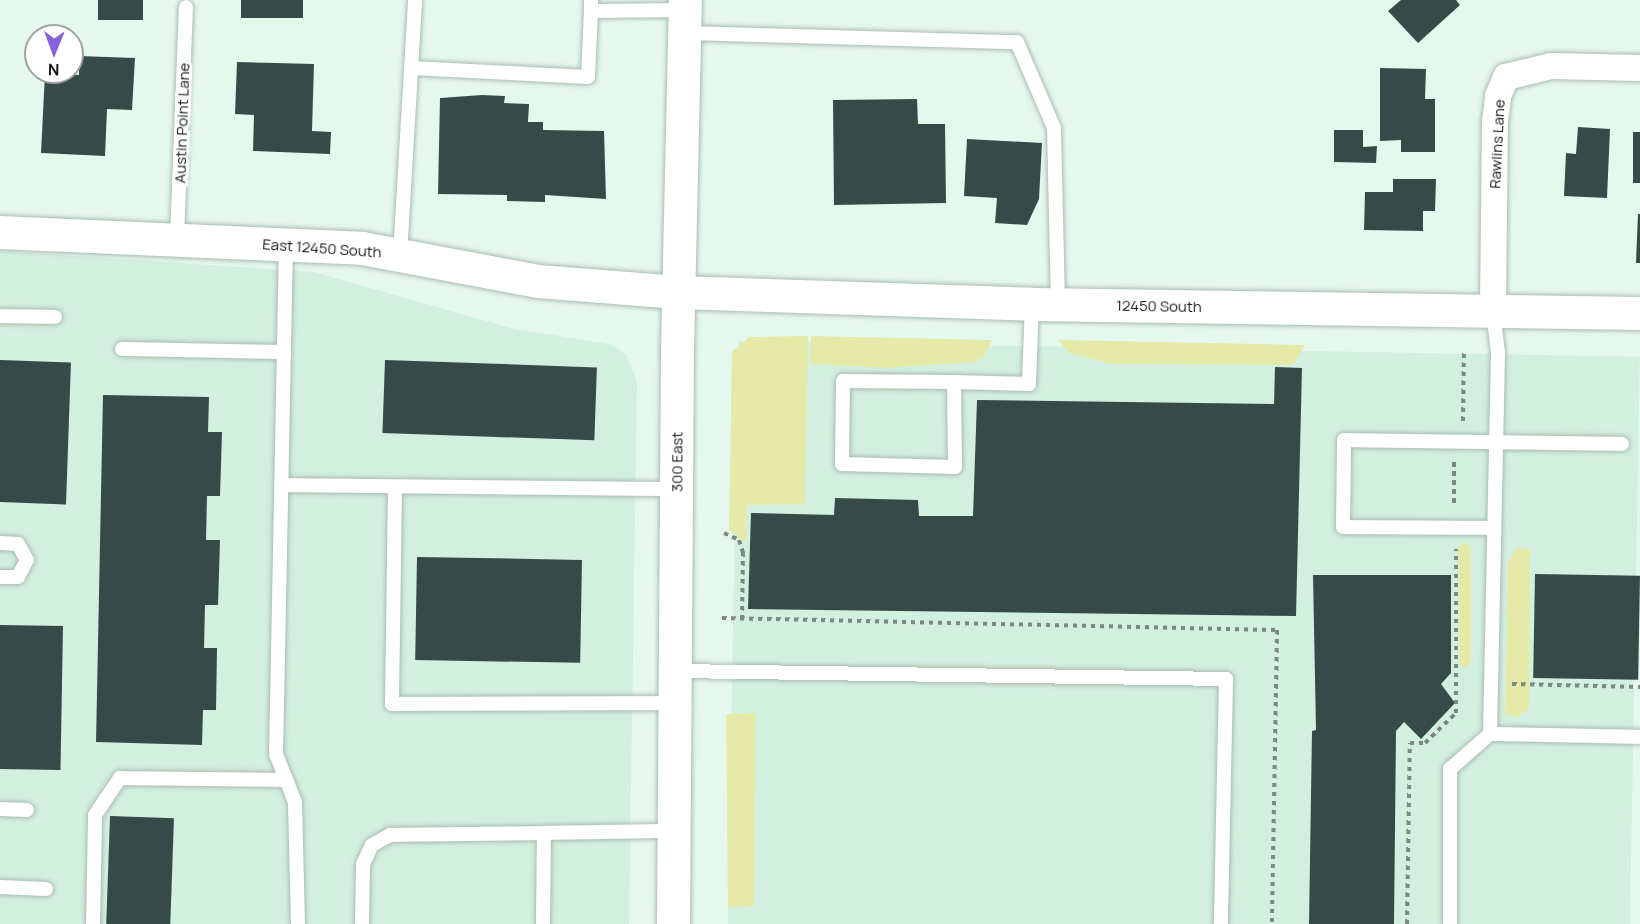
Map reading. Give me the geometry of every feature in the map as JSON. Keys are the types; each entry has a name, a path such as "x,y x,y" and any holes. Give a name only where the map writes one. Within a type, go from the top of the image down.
{"street":[{"name":"300 East","path":"673,924 678,292 685,14"},
{"name":"Rawlins Lane","path":"1493,311 1495,122 1498,96 1506,77 1551,66 1640,68"},
{"name":"East 12450 South","path":"0,232 362,248 538,281 678,292"},
{"name":"12450 South","path":"678,292 1045,304 1640,313"}],"lane":[{"path":"400,255 415,0"},
{"path":"412,68 588,77 591,5 1017,42 1054,128 1045,304 1029,384 954,382 843,381 842,464 955,467 954,382"},
{"name":"Austin Point Lane","path":"177,239 186,7"},
{"path":"286,244 276,754 295,802 297,924"},
{"path":"1490,734 1498,353 1493,311"},
{"path":"0,316 55,317"},
{"path":"122,349 284,352"},
{"path":"1494,528 1343,527 1344,440 1622,444"},
{"path":"281,485 395,488 676,489"},
{"path":"395,488 392,704 675,703"},
{"path":"0,543 18,544 27,560 18,577 0,577"},
{"path":"675,671 1226,679 1221,924"},
{"path":"1450,924 1450,769 1490,734 1640,737"},
{"path":"93,924 94,815 120,778 286,780"},
{"path":"0,809 27,810"},
{"path":"362,924 363,864 372,845 390,835 674,831"},
{"path":"543,924 544,832"},
{"path":"0,887 46,889"}],"path":[{"path":"1463,422 1464,353"},
{"path":"1454,459 1454,504"},
{"path":"724,534 739,540 743,552 742,618"},
{"path":"1407,924 1410,743 1425,743 1456,713 1456,545"},
{"path":"1508,684 1640,687"}],"shaded area":[{"path":"0,251 314,272 514,329 610,344 626,354 637,382 629,924 0,924"},
{"path":"738,341 1640,357 1630,924 728,924"}],"green space":[{"path":"808,336 805,504 747,505 746,543 729,530 732,352 749,337"},
{"path":"811,336 992,340 984,357 973,362 886,368 810,364"},
{"path":"1058,340 1305,345 1293,365 1112,364 1069,353"},
{"path":"1465,542 1471,548 1471,662 1465,669 1459,664 1458,547"},
{"path":"1516,548 1530,549 1529,709 1518,717 1505,714 1508,562"},
{"path":"756,713 754,906 728,907 726,714"}],"building":[{"path":"98,0 143,0 143,20 98,20"},
{"path":"241,0 303,0 303,18 241,18"},
{"path":"1401,0 1456,0 1460,5 1418,43 1388,11"},
{"path":"84,56 135,58 132,110 107,109 105,156 41,153 44,84 84,84"},
{"path":"237,62 314,64 312,131 331,132 330,154 253,151 254,115 235,114"},
{"path":"1380,68 1426,69 1425,99 1435,99 1435,152 1401,152 1401,140 1380,141"},
{"path":"505,96 504,103 529,104 528,122 543,122 543,130 604,131 606,199 545,195 545,202 507,201 507,195 438,194 440,98"},
{"path":"917,99 918,124 945,124 946,203 834,205 833,100"},
{"path":"1578,127 1610,129 1607,198 1564,196 1566,153 1576,154"},
{"path":"1334,130 1363,130 1363,147 1377,146 1376,163 1334,162"},
{"path":"1633,132 1640,132 1640,183 1633,183"},
{"path":"967,139 1042,143 1039,199 1027,225 995,223 997,198 964,196"},
{"path":"1393,179 1436,179 1435,211 1423,211 1423,231 1364,230 1365,192 1393,192"},
{"path":"1638,214 1640,214 1640,263 1636,263"},
{"path":"0,360 71,362 66,504 0,502"},
{"path":"385,360 597,367 594,440 382,433"},
{"path":"1275,367 1302,368 1296,616 748,609 751,513 834,515 835,498 918,500 919,516 973,516 977,400 1274,404"},
{"path":"103,395 209,397 208,432 222,432 220,496 207,496 206,540 220,540 218,605 205,605 204,648 217,648 216,710 203,710 202,745 96,742"},
{"path":"417,557 582,560 580,663 415,660"},
{"path":"1535,574 1640,576 1638,680 1533,678"},
{"path":"1313,575 1451,575 1451,673 1441,684 1455,703 1421,739 1404,722 1396,731 1394,924 1309,924 1312,731 1316,730"},
{"path":"0,625 63,626 60,770 0,769"},
{"path":"110,816 174,818 170,924 106,924"}]}
